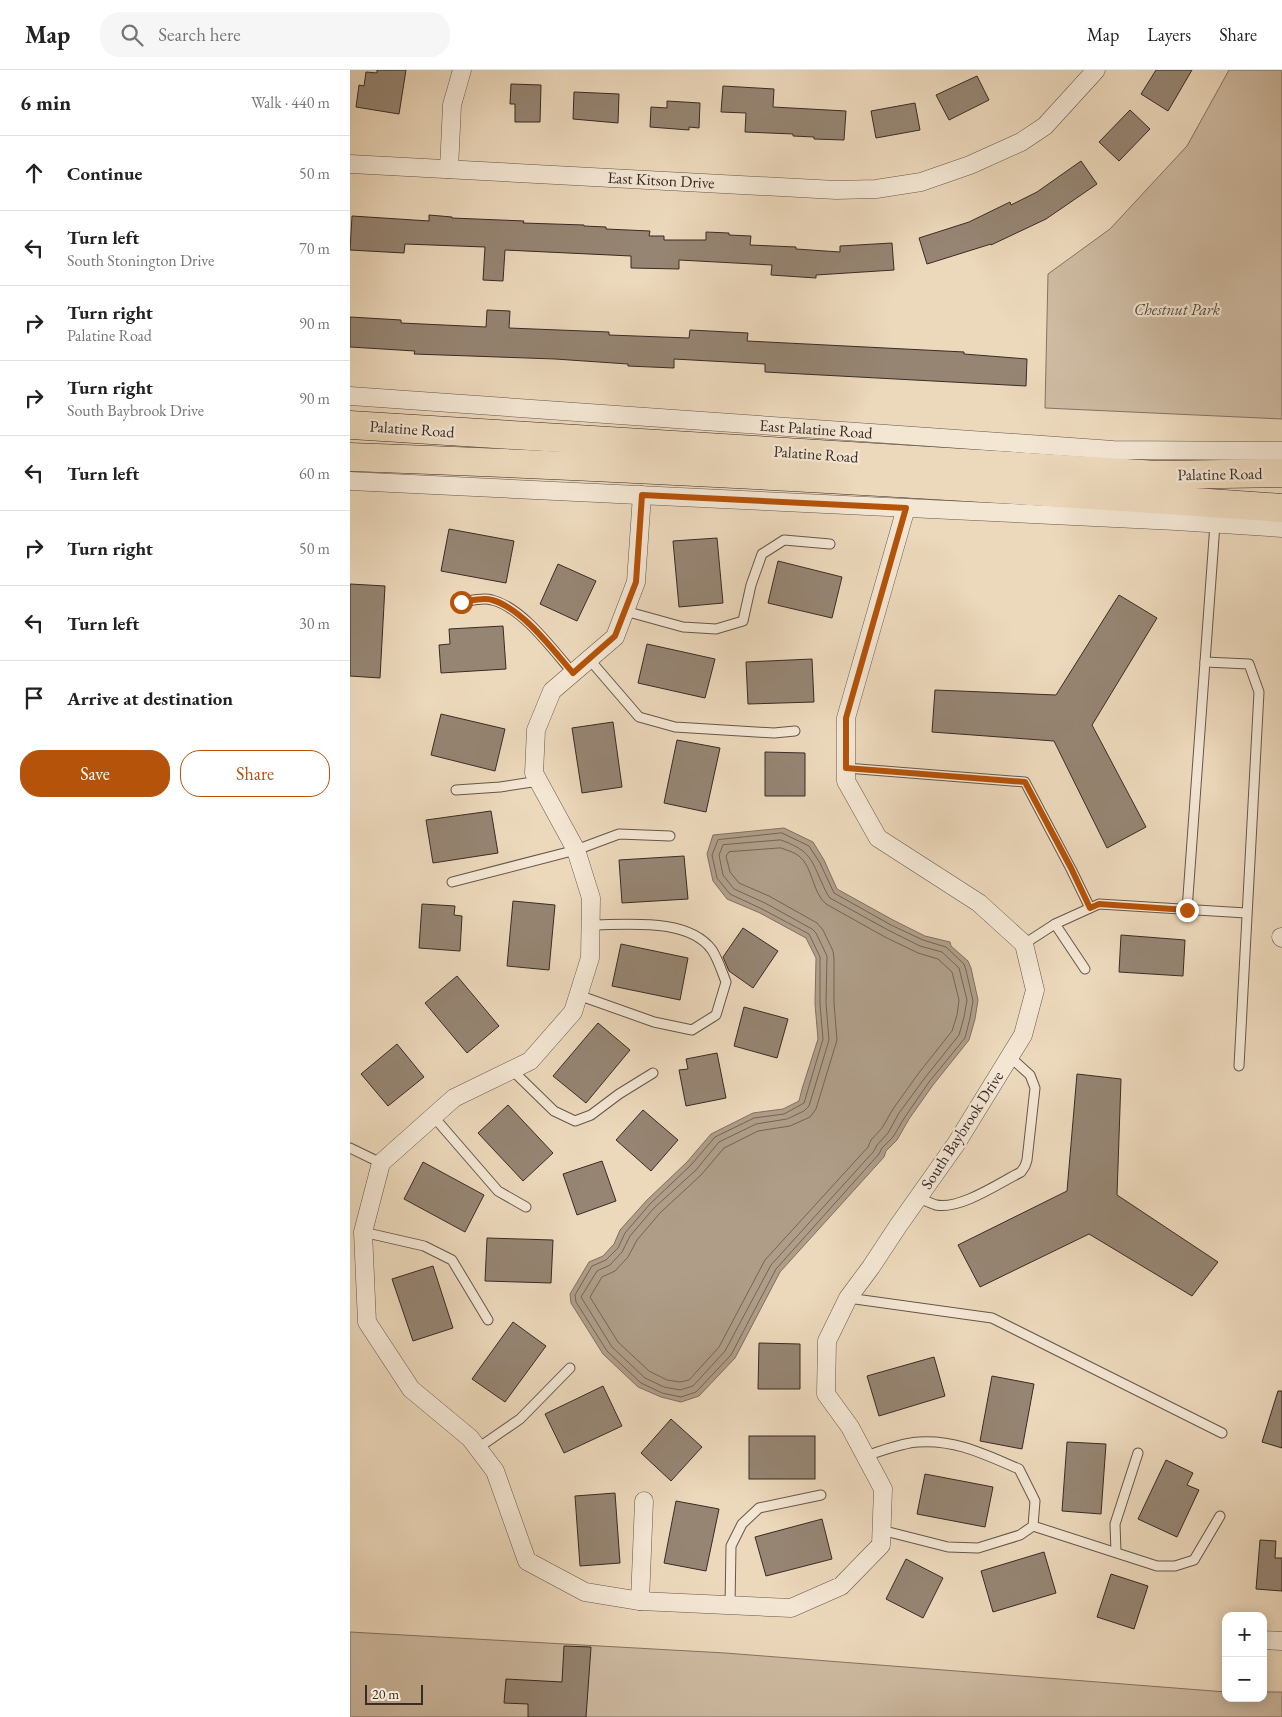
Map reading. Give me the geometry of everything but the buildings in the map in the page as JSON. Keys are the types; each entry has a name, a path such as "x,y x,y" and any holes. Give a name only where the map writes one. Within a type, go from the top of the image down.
{"main road":[{"name":"Palatine Road","path":"350,424 1158,475 1282,473"},
{"name":"Palatine Road","path":"350,457 594,466 1145,498 1282,508"}],"street":[{"name":"East Kitson Drive","path":"350,164 854,190 876,189 921,182 970,165 1021,142 1045,126 1096,70"},
{"path":"449,169 452,105 460,73"},
{"name":"East Palatine Road","path":"350,396 1113,450 1282,452"},
{"path":"350,481 1282,528"},
{"path":"381,1163 454,1098 530,1061 573,1012 590,958 591,898 576,850 534,773 536,730 552,691 615,636 636,582 642,495"},
{"path":"906,508 846,718 846,781 878,838 979,903 1024,944"},
{"name":"South Baybrook Drive","path":"381,1163 362,1232 367,1322 411,1389 470,1438 495,1471 527,1561 585,1592 640,1601 791,1608 841,1586 880,1545 883,1489 850,1427 826,1394 827,1341 848,1298 956,1144 1023,1035 1034,990 1024,944"},
{"path":"640,1601 644,1500"},
{"path":"1267,1640 1282,1641"}],"lane":[{"path":"1187,910 1215,524"},
{"path":"625,612 683,627 716,629 743,620 751,585 762,554 784,540 830,544"},
{"path":"461,602 491,599 510,607 537,632 573,673"},
{"path":"589,659 639,717 675,727 774,733 795,731"},
{"path":"1205,662 1249,664 1259,692 1239,1066"},
{"path":"846,768 1025,782 1090,908"},
{"path":"456,790 500,787 538,781"},
{"path":"452,882 576,850 619,834 670,836"},
{"path":"1024,944 1055,924 1099,904 1246,913"},
{"path":"578,995 654,1022 692,1030 716,1015 726,982 712,950 694,934 667,926 631,924 591,926"},
{"path":"1055,924 1085,969"},
{"path":"918,1198 936,1205 961,1203 1021,1172 1025,1166 1035,1088 1030,1075 1010,1057"},
{"path":"512,1070 554,1111 575,1121 590,1115 618,1094 653,1073"},
{"path":"433,1116 498,1191 526,1207"},
{"path":"350,1148 381,1163"},
{"path":"362,1232 424,1246 452,1260 488,1320"},
{"path":"848,1298 992,1318 1222,1433"},
{"path":"478,1448 520,1418 570,1368"},
{"path":"865,1456 917,1442 948,1442 1018,1469 1035,1500 1033,1526"},
{"path":"1116,1552 1115,1524 1138,1453"},
{"path":"730,1605 731,1546 742,1524 759,1508 821,1495"},
{"path":"1033,1526 1157,1566 1175,1566 1194,1560 1220,1516"},
{"path":"881,1530 948,1547 978,1548 1020,1535 1033,1526"}],"green space":[{"name":"Chestnut Park","path":"1229,70 1282,70 1282,419 1045,408 1048,274 1110,229 1187,146"},
{"path":"350,1632 725,1653 1222,1692 1222,1702 1267,1702 1267,1692 1282,1692 1282,1717 350,1717"}],"water":[{"path":"784,828 813,842 824,860 837,889 925,936 950,942 951,946 968,961 971,968 978,1000 975,1019 969,1040 933,1085 897,1140 886,1151 884,1157 780,1272 735,1358 699,1396 681,1402 661,1397 638,1387 603,1354 571,1303 570,1294 589,1262 603,1256 614,1244 620,1230 647,1200 687,1162 711,1134 753,1113 783,1109 799,1101 818,1039 815,1004 816,958 806,938 760,913 727,899 713,881 707,854 713,835"}],"route":[{"path":"461,602 491,599 510,607 537,632 573,673 615,636 636,582 642,495 906,508 846,718 846,768 1025,782 1090,908 1099,904 1187,910"}]}
